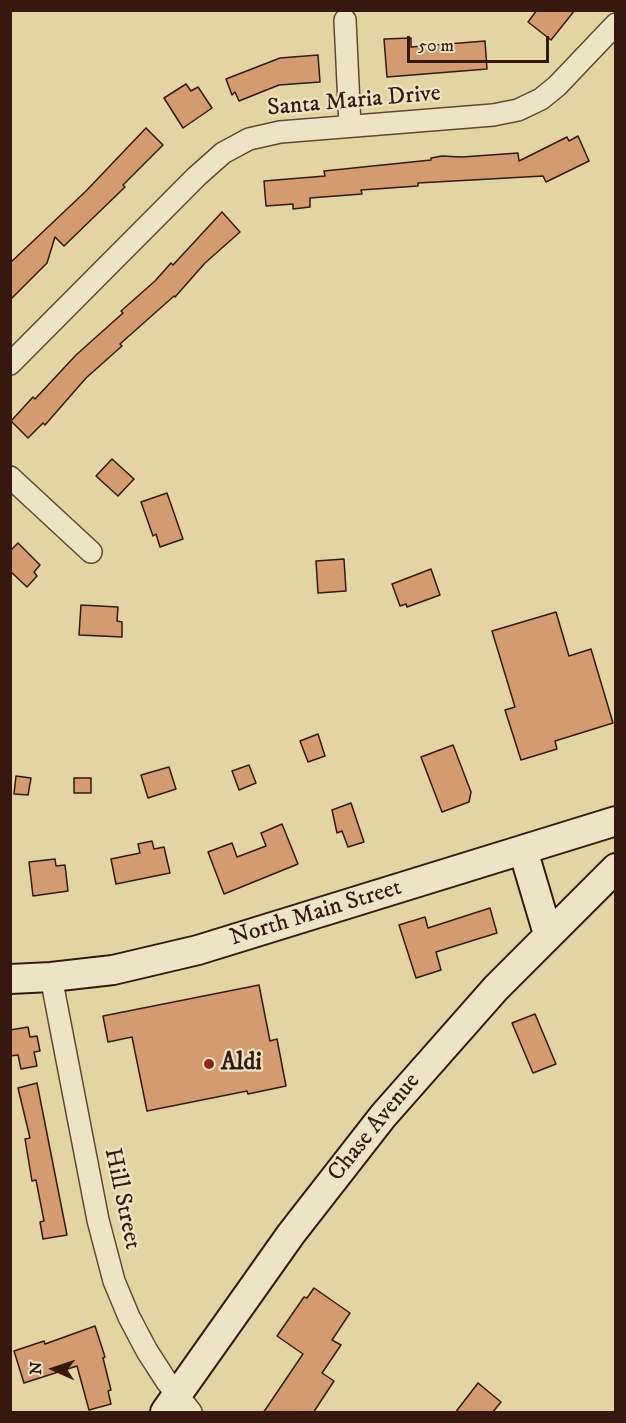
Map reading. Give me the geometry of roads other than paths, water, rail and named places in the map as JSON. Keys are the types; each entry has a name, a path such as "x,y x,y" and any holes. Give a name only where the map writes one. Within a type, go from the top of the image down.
{"main road":[{"name":"North Main Street","path":"10,979 113,970 198,950 615,821"},
{"path":"522,850 548,934"},
{"name":"Chase Avenue","path":"177,1407 291,1234 383,1116 481,1004 615,868"}],"street":[{"path":"345,20 350,126"},
{"name":"Santa Maria Drive","path":"10,364 196,177 223,153 249,139 293,130 493,115 525,108 557,86 615,24"},
{"path":"10,477 90,552"},
{"name":"Hill Street","path":"51,977 98,1220 114,1281 138,1335 177,1407"}],"place":[{"name":"Aldi","path":"209,1064"}]}
